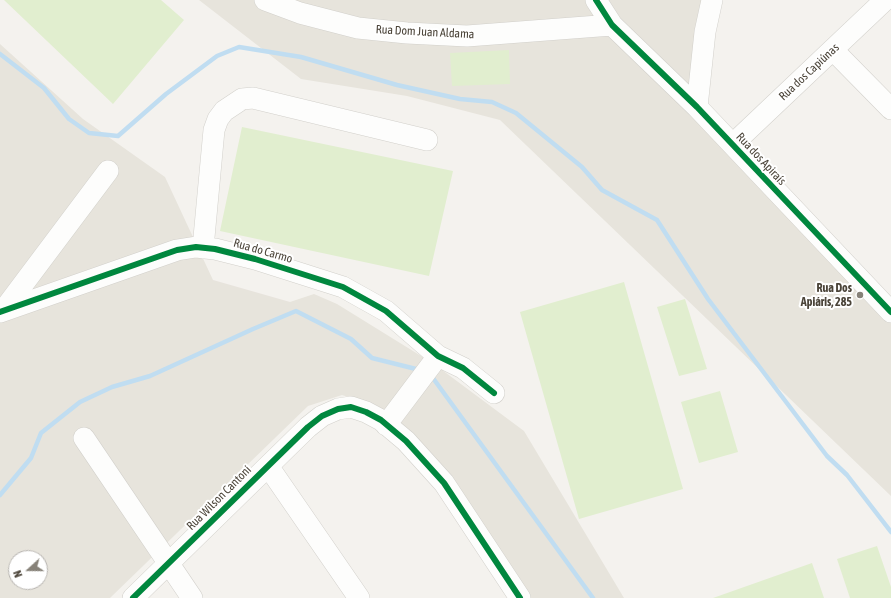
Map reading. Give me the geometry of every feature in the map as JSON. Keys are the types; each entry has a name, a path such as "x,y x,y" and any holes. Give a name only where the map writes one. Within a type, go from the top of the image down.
{"street":[{"name":"Rua Dom Juan Aldama","path":"265,0 300,13 358,28 407,33 467,36 612,25"},
{"name":"Rua dos Apiraís","path":"596,0 612,25 697,107 891,312"},
{"path":"697,107 705,32 712,0"},
{"name":"Rua dos Capiúnas","path":"732,144 885,0"},
{"path":"833,50 891,109"},
{"path":"203,248 214,130 218,119 224,111 242,99 253,98 427,140"},
{"path":"2,312 108,171"},
{"name":"Rua do Carmo","path":"2,312 177,250 203,248 215,249 255,259 343,287 386,311 438,356 463,368 494,393"},
{"path":"386,425 438,356"},
{"name":"Rua Wilson Cantoni","path":"133,598 308,427 322,416 338,409 351,407 366,412 386,425 406,441 444,483 520,598"},
{"path":"84,438 192,598"},
{"path":"268,466 359,598"}],"shaded area":[{"path":"199,0 704,0 689,99 891,309 891,496 500,120 407,96 301,79"},
{"path":"0,44 83,119 165,177 213,280 290,302 314,294 337,304 434,364 524,431 624,598 523,598 370,404 342,395 308,406 110,598 0,598"}],"green space":[{"path":"4,0 161,0 184,20 113,104"},
{"path":"509,50 510,84 452,86 450,53"},
{"path":"242,127 453,171 429,276 220,231"},
{"path":"624,282 683,489 579,519 520,312"},
{"path":"685,299 707,369 679,376 657,307"},
{"path":"720,391 738,452 699,463 681,402"},
{"path":"877,546 891,587 891,598 850,598 837,559"},
{"path":"812,563 824,598 713,598"}],"waterway":[{"path":"0,54 44,88 69,119 89,133 118,136 166,94 217,56 239,47 301,57 397,85 460,99 492,102 516,113 582,167 602,190 657,220 708,299 827,456 847,475 891,532"},
{"path":"0,495 31,458 41,433 80,402 112,387 150,376 296,311 351,339 372,358 420,370"},
{"path":"430,374 593,598"}],"cycle path":[{"path":"596,0 612,25 697,107 891,312"},
{"path":"0,312 177,250 196,247 215,249 255,259 343,287 386,311 438,356 463,368 494,393"},
{"path":"133,598 308,427 322,416 338,409 351,407 366,412 381,420 406,441 444,483 520,598"}],"place":[{"name":"Rua Dos Apiáris, 285","path":"860,295"}]}
